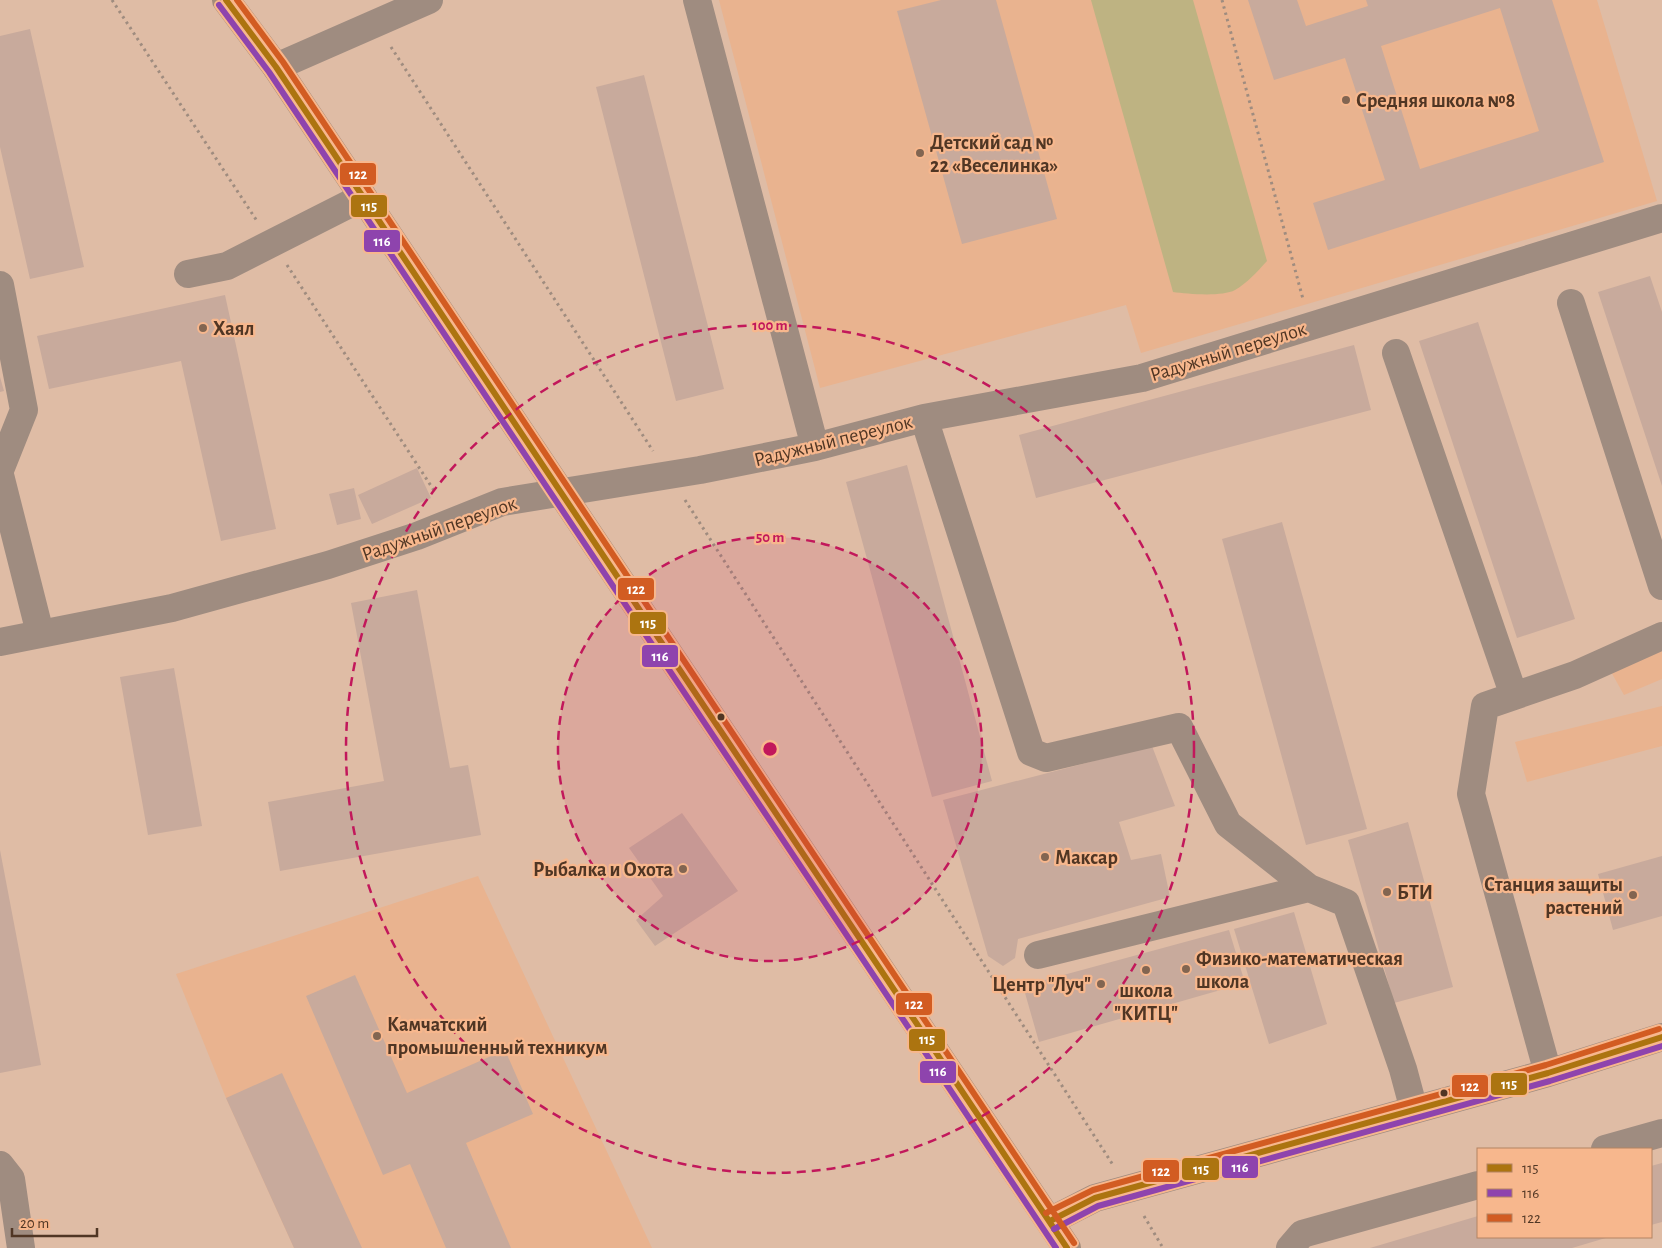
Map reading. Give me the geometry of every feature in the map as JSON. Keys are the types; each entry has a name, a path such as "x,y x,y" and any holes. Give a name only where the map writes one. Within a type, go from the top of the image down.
{"main road":[{"path":"226,0 276,67 1067,1248"}],"street":[{"path":"276,67 429,0"},
{"path":"697,0 814,446"},
{"path":"188,274 227,266 363,197"},
{"name":"Радужный переулок","path":"0,642 172,608 328,566 417,536 502,502 668,475 814,446 924,418 1142,378 1662,218"},
{"path":"0,285 9,320 24,410 0,470"},
{"path":"1571,304 1662,586"},
{"path":"1396,353 1514,696"},
{"path":"924,418 1031,752 1046,758 1179,727 1228,824 1310,888 1346,903 1403,1069 1414,1110"},
{"path":"0,475 40,634"},
{"path":"1548,1073 1471,794 1485,706 1574,676 1662,636"},
{"path":"1038,955 1310,888"},
{"path":"1050,1221 1095,1198 1548,1073 1662,1037"},
{"path":"1609,1148 1662,1133"},
{"path":"0,1165 11,1179 21,1248"},
{"path":"1290,1248 1302,1234 1477,1185"}],"path":[{"path":"1222,0 1310,326"},
{"path":"376,23 1118,1174"},
{"path":"1144,1216 1163,1248"}],"shaded area":[{"path":"719,0 1597,0 1657,201 1141,353 1126,305 820,388"},
{"path":"1091,0 1193,0 1267,261 1248,281 1235,290 1222,294 1173,292"},
{"path":"1662,649 1662,679 1624,695 1610,670"},
{"path":"1662,706 1662,746 1527,782 1515,742"},
{"name":"Камчатский промышленный техникум","path":"478,876 652,1248 294,1248 226,1098 176,974"}],"building":[{"path":"941,0 996,0 1057,219 962,244 897,11"},
{"path":"1248,0 1297,0 1306,26 1368,6 1366,0 1552,0 1604,162 1328,250 1313,203 1385,180 1345,58 1274,80","holes":["1500,8 1539,131 1420,169 1381,46"]},
{"path":"30,29 84,267 30,279 0,147 0,36"},
{"path":"644,75 724,389 676,401 596,87"},
{"path":"1650,276 1662,312 1662,486 1598,292"},
{"path":"225,295 276,529 221,541 181,361 49,389 37,336"},
{"path":"1478,322 1575,619 1517,638 1419,341"},
{"path":"1354,345 1371,410 1036,498 1019,435"},
{"path":"0,377 4,391 0,392"},
{"path":"907,465 992,781 932,797 846,482"},
{"path":"417,468 431,498 372,524 358,495"},
{"path":"354,488 361,519 337,525 329,494"},
{"path":"1282,522 1367,829 1306,845 1222,539"},
{"path":"417,590 450,768 468,765 481,835 280,871 268,802 384,781 351,603"},
{"path":"174,668 202,826 148,835 120,677"},
{"name":"Максар","path":"1152,746 1175,806 1119,822 1131,860 1161,854 1170,897 1018,939 1015,958 1003,966 988,956 943,800"},
{"name":"Рыбалка и Охота","path":"682,813 738,891 655,946 636,920 663,896 629,848"},
{"path":"1408,822 1453,987 1394,1003 1348,840"},
{"path":"0,850 41,1065 0,1073"},
{"name":"Станция защиты растений","path":"1662,856 1662,916 1613,930 1598,874"},
{"path":"1294,912 1327,1024 1269,1044 1234,929"},
{"path":"1229,930 1245,983 1039,1042 1023,986"},
{"path":"355,975 407,1093 505,1050 533,1114 466,1143 511,1248 446,1248 410,1164 383,1175 306,996"},
{"path":"282,1073 362,1248 294,1248 226,1098"},
{"path":"1662,1163 1662,1222 1652,1225 1652,1166"},
{"path":"1477,1216 1477,1238 1606,1238 1572,1248 1370,1248"}],"transit line":[{"name":"115","path":"226,0 276,67 1067,1248"},
{"name":"122","path":"237,0 283,62 1074,1243"},
{"name":"116","path":"219,5 269,72 1056,1248"},
{"name":"122","path":"1046,1213 1093,1190 1546,1065 1659,1029"},
{"name":"115","path":"1050,1221 1095,1198 1548,1073 1662,1037"},
{"name":"116","path":"1054,1229 1098,1206 1550,1081 1662,1046"}],"place":[{"name":"Средняя школа №8","path":"1346,100"},
{"name":"Детский сад № 22 «Веселинка»","path":"920,153"},
{"name":"Хаял","path":"203,328"},
{"name":"Максар","path":"1045,857"},
{"name":"Рыбалка и Охота","path":"683,869"},
{"name":"БТИ","path":"1387,892"},
{"name":"Станция защиты растений","path":"1633,895"},
{"name":"Физико-математическая школа","path":"1186,969"},
{"name":"школа \"КИТЦ\"","path":"1146,970"},
{"name":"Центр \"Луч\"","path":"1101,984"},
{"name":"Камчатский промышленный техникум","path":"377,1036"}]}
